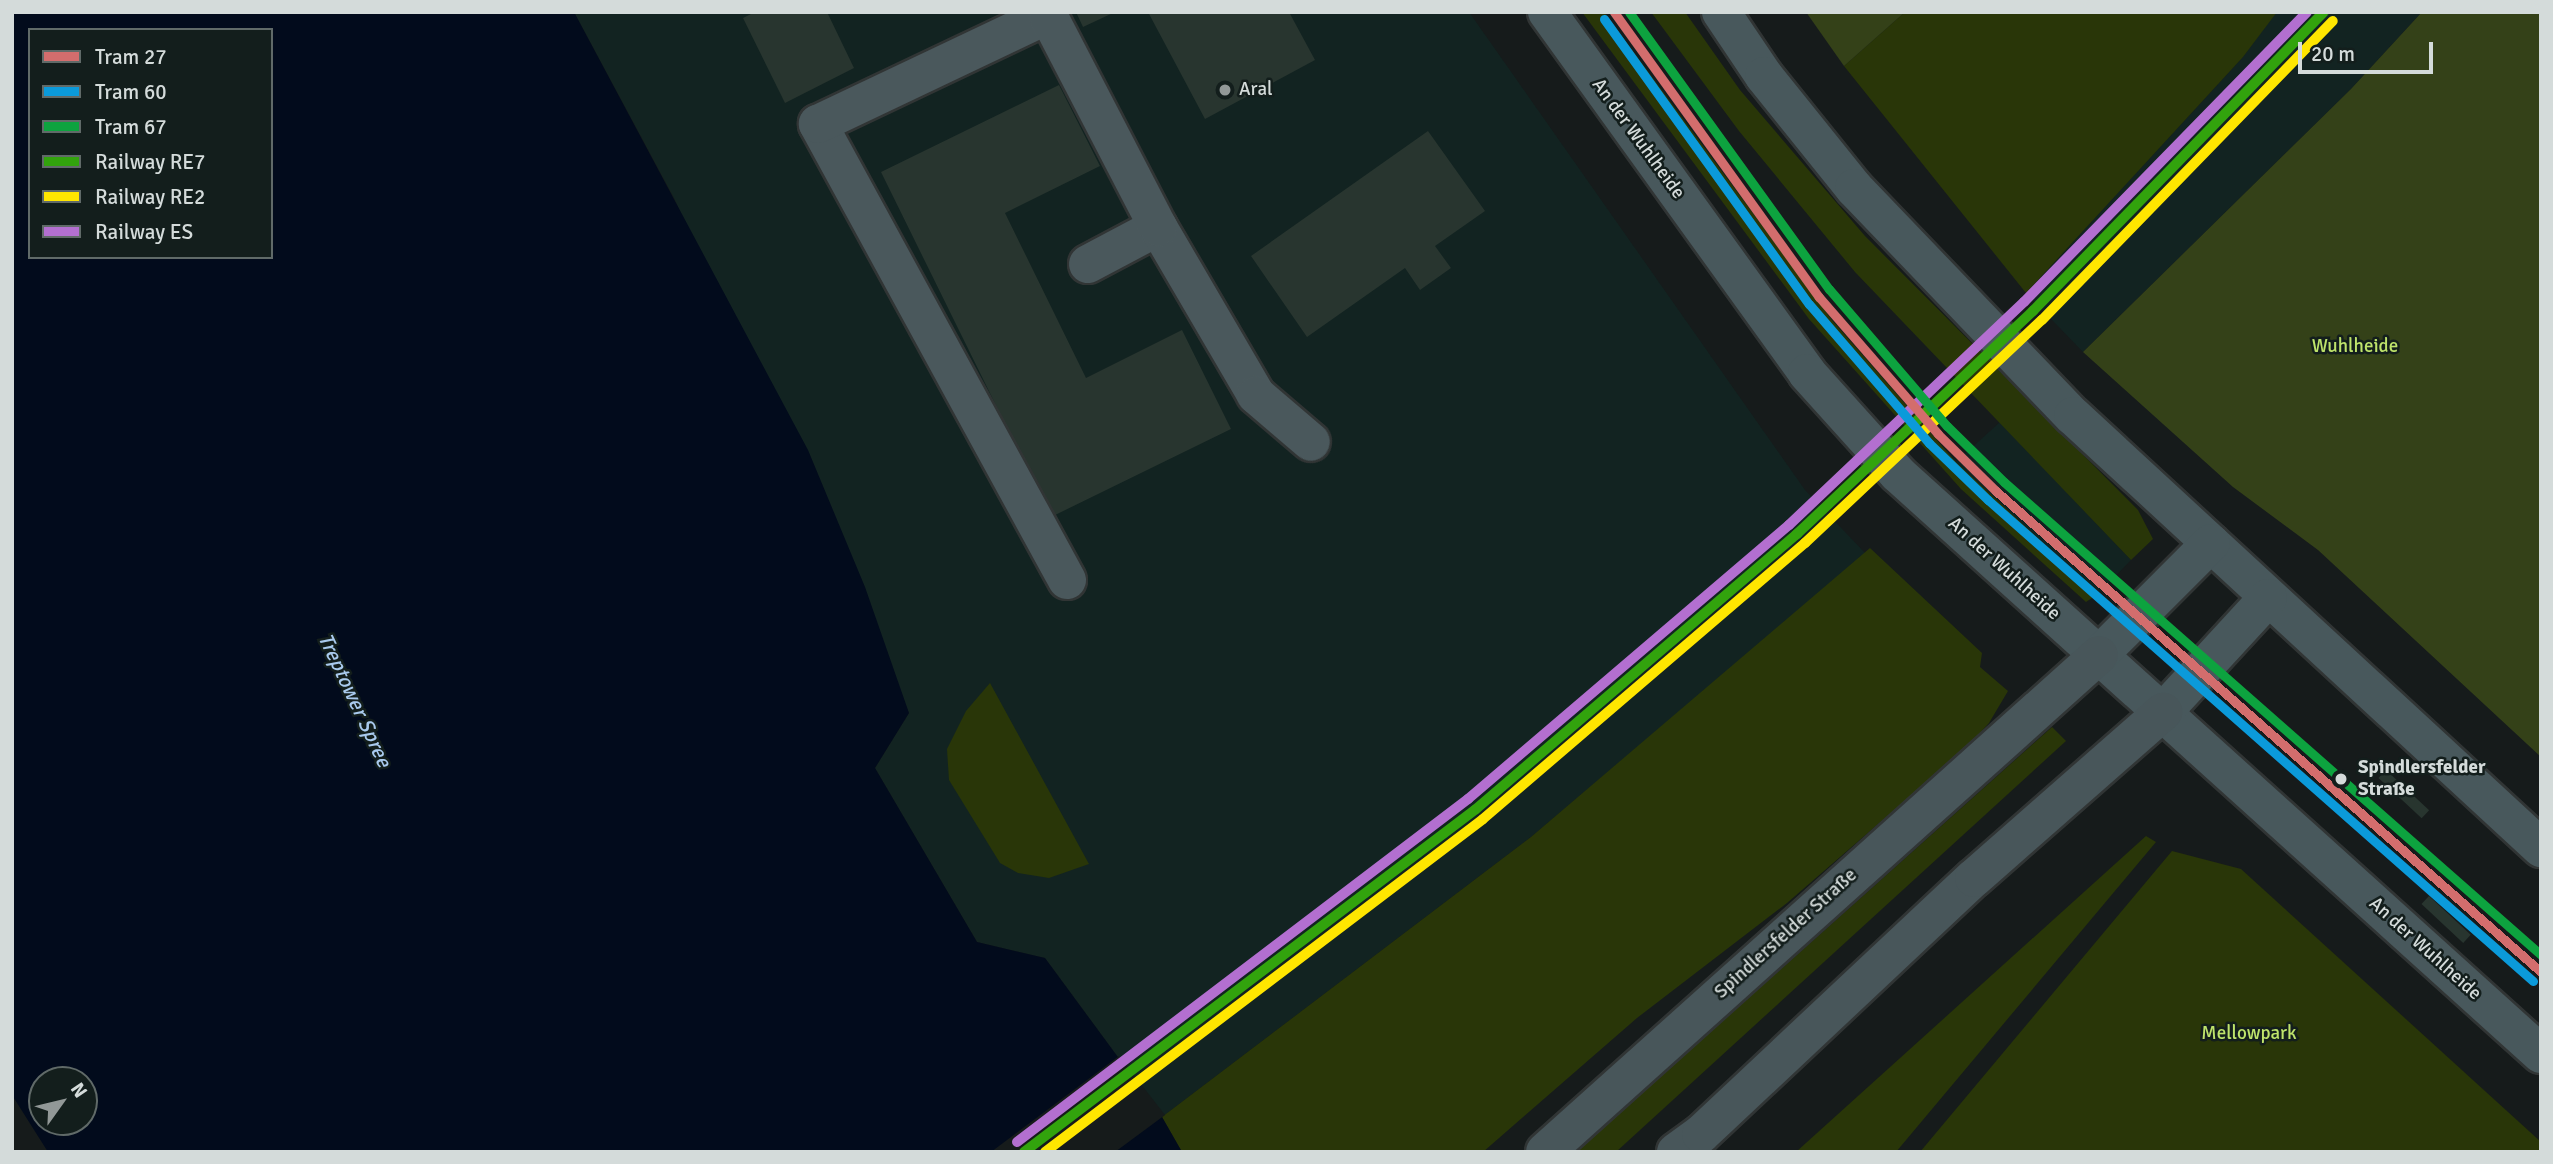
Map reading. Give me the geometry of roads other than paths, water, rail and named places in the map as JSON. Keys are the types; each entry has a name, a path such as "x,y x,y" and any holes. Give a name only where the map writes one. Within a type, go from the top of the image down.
{"highway":[{"name":"Spindlersfelder Straße","path":"1545,1152 2099,655"},
{"path":"1676,1152 1701,1135 1974,878 2163,712"}],"main road":[{"name":"An der Wuhlheide","path":"1547,12 1807,373 1898,474 2541,1054"},
{"path":"1721,12 1764,76 1854,188 2073,416 2541,848"},
{"name":"Spindlersfelder Straße","path":"2099,655 2211,543"},
{"path":"2163,712 2268,598"}],"lane":[{"path":"1067,580 818,124 1048,15 1158,227 1256,395 1311,442"},
{"path":"1088,264 1158,227"}],"water":[{"name":"Treptower Spree","path":"12,12 574,12 808,450 865,587 909,713 875,768 977,942 1045,958 1162,1117 1182,1152 48,1152 38,1136 98,1136 98,1066 28,1066 28,1120 12,1095"}],"tram line":[{"name":"27","path":"1614,12 1819,297 1938,434 1996,491 2541,972"},
{"name":"67","path":"1629,12 1829,289 1947,426 2004,482 2541,955"},
{"name":"60","path":"1604,19 1809,304 1929,443 1988,500 2533,981"}],"rail line":[{"name":"ES","path":"1017,1142 1468,799 1789,525 2024,302 2307,12"},
{"name":"RE7","path":"1024,1152 1476,809 1797,534 2033,311 2324,12"},
{"name":"RE2","path":"1045,1152 1483,819 1805,543 2042,320 2333,21"}],"place":[{"name":"Aral","path":"1225,90"},
{"name":"Spindlersfelder Straße","path":"2341,779"}],"park label":[{"name":"Wuhlheide","path":"2355,347"},
{"name":"Mellowpark","path":"2249,1034"}]}
